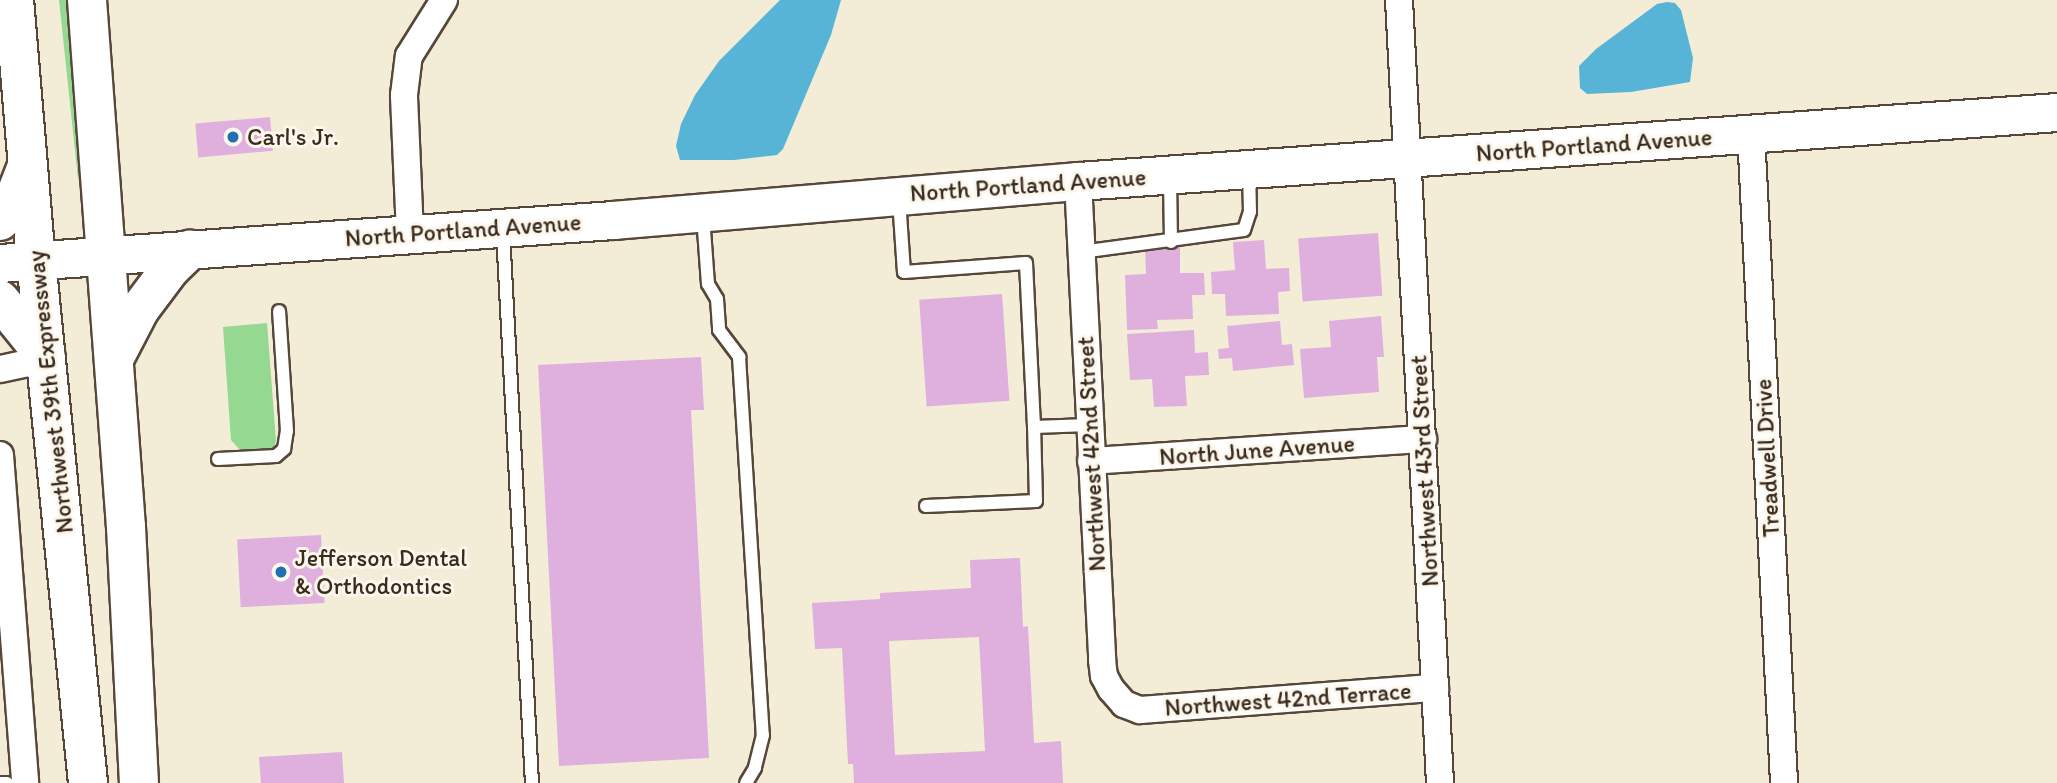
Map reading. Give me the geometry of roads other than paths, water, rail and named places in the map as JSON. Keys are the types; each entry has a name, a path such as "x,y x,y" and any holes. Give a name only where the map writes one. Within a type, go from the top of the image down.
{"highway":[{"name":"Northwest 39th Expressway","path":"13,0 14,58 28,164 18,261 47,359 88,783"},
{"path":"88,0 114,359 139,783"},
{"path":"0,221 10,207 28,164"},
{"path":"114,359 140,309 170,269 190,250"},
{"path":"0,300 47,359"}],"main road":[{"name":"North Portland Avenue","path":"18,261 502,228 1078,181 2057,112"}],"street":[{"path":"410,234 404,107 409,56 444,0"},
{"path":"1399,0 1408,158"},
{"name":"Treadwell Drive","path":"1751,133 1784,783"},
{"name":"Northwest 43rd Street","path":"1408,158 1440,783"},
{"name":"Northwest 42nd Street","path":"1078,181 1104,676 1124,704 1140,710"},
{"path":"0,369 47,359"},
{"name":"North June Avenue","path":"1091,461 1423,439"},
{"path":"0,455 25,783"},
{"name":"Northwest 42nd Terrace","path":"1140,710 1435,688"}],"lane":[{"path":"1081,252 1171,242 1244,230 1250,212 1249,169"},
{"path":"1170,175 1171,242"},
{"path":"899,195 904,272 1026,263 1036,501 926,506"},
{"path":"703,212 708,284 717,299 719,330 739,357 763,735 760,754 746,783"},
{"path":"502,228 532,783"},
{"path":"218,459 276,456 284,449 287,431 279,311"},
{"path":"1034,427 1089,425"},
{"path":"0,783 7,783"}],"water":[{"path":"780,0 841,0 831,35 783,149 777,155 734,160 680,160 676,146 681,124 695,95 719,61"},
{"path":"1675,3 1681,10 1693,58 1690,82 1631,92 1587,94 1580,88 1579,66 1596,49 1657,4"}],"place":[{"name":"Carl's Jr.","path":"233,137"},
{"name":"Jefferson Dental & Orthodontics","path":"281,572"}]}
